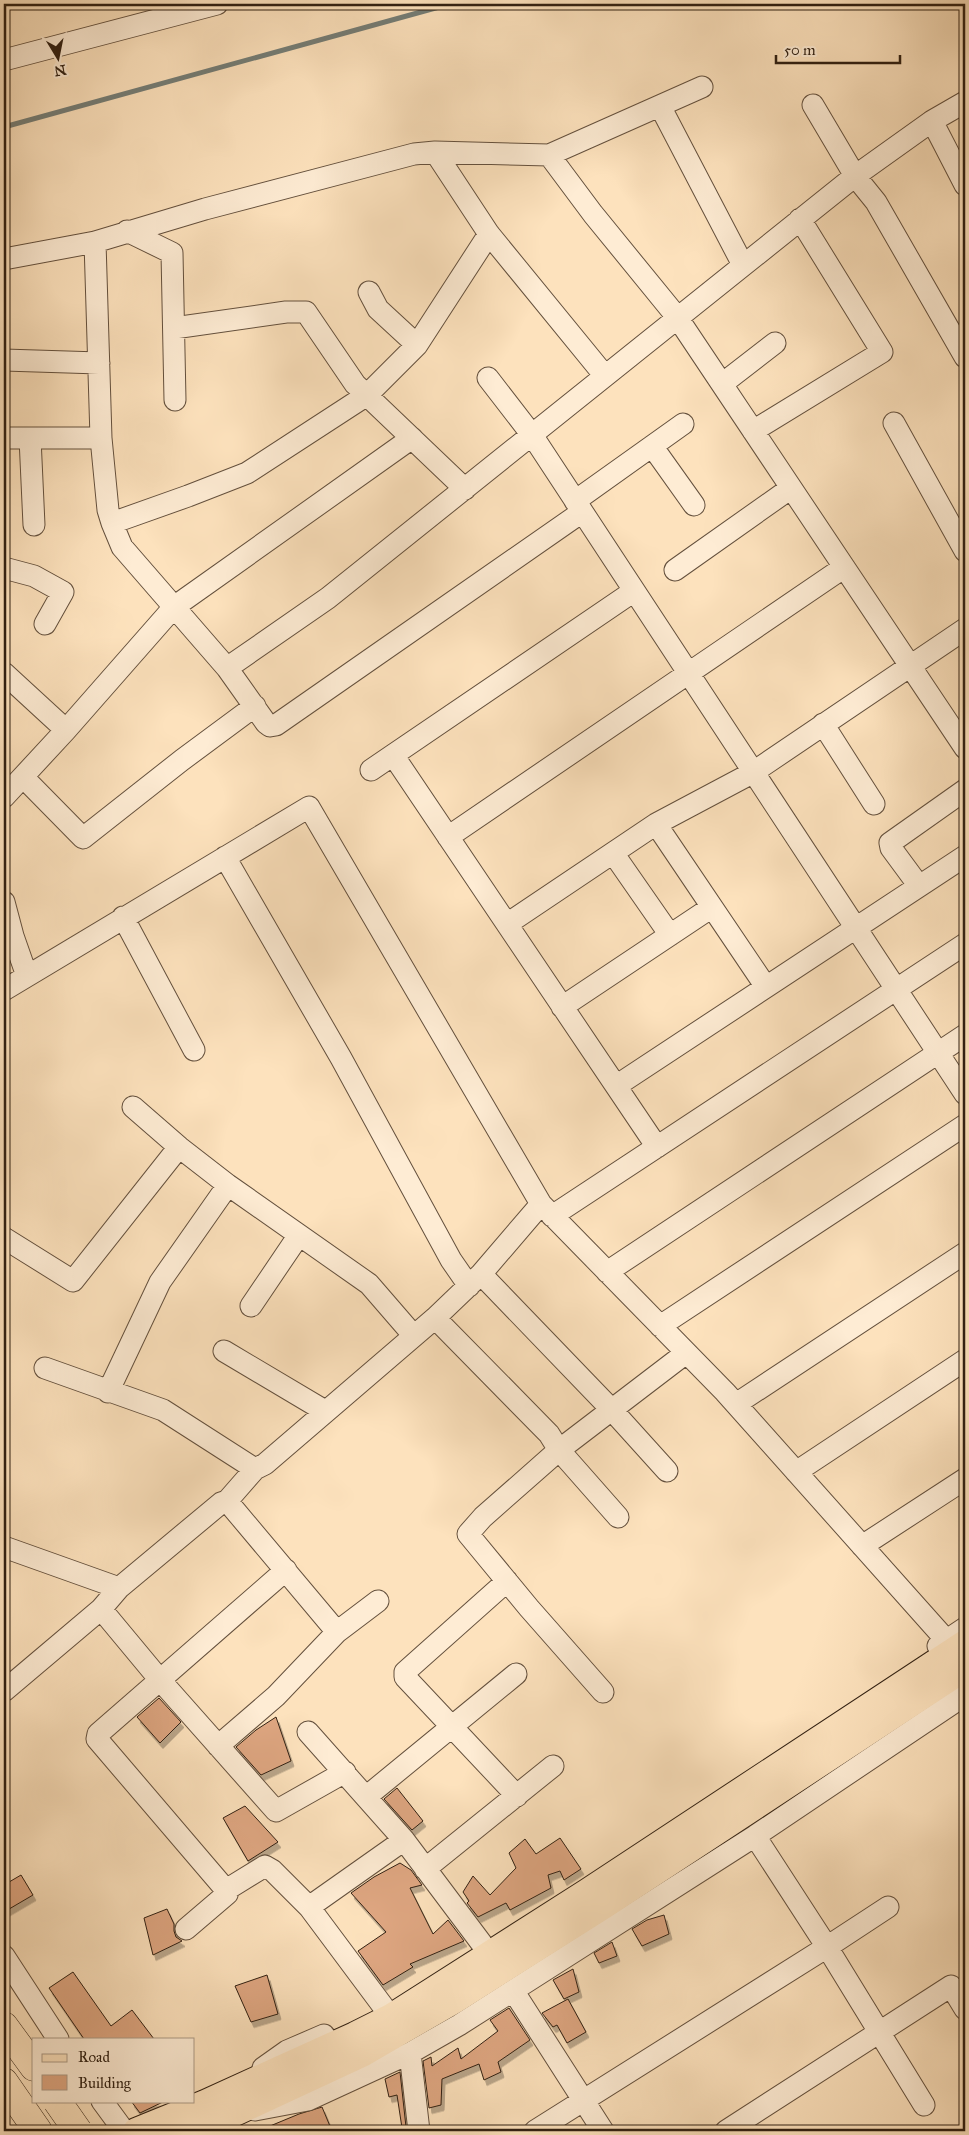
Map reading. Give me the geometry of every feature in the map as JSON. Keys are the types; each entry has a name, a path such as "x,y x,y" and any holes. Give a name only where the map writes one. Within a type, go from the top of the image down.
{"highway":[{"path":"4,2026 32,2064"},
{"path":"4,2082 38,2131"},
{"path":"58,2102 78,2131"}],"main road":[{"path":"196,2131 233,2103 587,1892 959,1662"},
{"path":"136,2131 233,2103 362,2054 455,2000 605,1905 959,1662"},
{"path":"73,2131 86,2131"}],"street":[{"path":"4,60 217,4"},
{"path":"4,259 95,242 127,231 414,154 434,152 550,155 702,87"},
{"path":"227,668 328,598 855,176 932,121 965,102"},
{"path":"813,105 855,176 876,202 965,357"},
{"path":"660,106 743,265"},
{"path":"932,121 965,185"},
{"path":"434,152 489,234 605,376"},
{"path":"550,155 593,214 677,317 965,748"},
{"path":"753,431 882,352 800,220"},
{"path":"127,231 172,253 175,400"},
{"path":"112,523 247,473 367,395 417,345 489,234"},
{"path":"95,242 101,438 108,510 112,523 122,547 227,668 270,726 276,725 579,507 652,446 682,424"},
{"path":"369,292 378,309 417,345"},
{"path":"174,328 286,312 306,312 355,384 464,489"},
{"path":"722,384 744,369 775,343"},
{"path":"4,360 99,363"},
{"path":"488,378 532,435 752,773 965,1094"},
{"path":"894,423 965,551"},
{"path":"4,438 101,438"},
{"path":"30,438 34,526"},
{"path":"4,797 66,730 174,607 412,438"},
{"path":"652,446 694,506"},
{"path":"675,570 791,488"},
{"path":"4,568 34,576 63,592 45,624"},
{"path":"448,837 844,568"},
{"path":"371,770 634,591"},
{"path":"507,924 656,824 752,773 965,629"},
{"path":"4,672 66,730"},
{"path":"23,777 84,838 182,760 255,706"},
{"path":"823,724 874,804"},
{"path":"393,755 657,1147"},
{"path":"919,886 891,848 890,843 965,790"},
{"path":"4,990 309,807 546,1210 736,1404 862,1546 959,1662"},
{"path":"656,824 766,987"},
{"path":"613,852 670,935"},
{"path":"616,1086 965,856"},
{"path":"225,857 341,1058 451,1260 475,1280 611,1409 667,1471"},
{"path":"4,902 27,976"},
{"path":"562,1007 712,907"},
{"path":"123,917 194,1050"},
{"path":"4,1691 101,1609 119,1588 221,1503 227,1501 255,1469 265,1464 435,1318 546,1210 657,1147 965,944"},
{"path":"607,1272 965,1035"},
{"path":"133,1107 179,1147 228,1185 369,1284 414,1336"},
{"path":"660,1326 965,1125"},
{"path":"4,1238 73,1281 179,1147"},
{"path":"108,1392 160,1282 228,1185"},
{"path":"251,1306 299,1235"},
{"path":"736,1404 965,1253"},
{"path":"435,1318 549,1434 559,1450 618,1517"},
{"path":"224,1351 325,1411"},
{"path":"603,1692 468,1534 483,1517 559,1450 686,1353"},
{"path":"796,1472 965,1360"},
{"path":"45,1368 163,1410 255,1469"},
{"path":"862,1546 965,1479"},
{"path":"227,1501 337,1632"},
{"path":"4,1547 119,1588"},
{"path":"186,1929 227,1894 226,1890 97,1739 98,1734 286,1570"},
{"path":"507,1581 405,1672 405,1677 517,1796"},
{"path":"218,1746 276,1696 337,1632 378,1601"},
{"path":"101,1609 160,1680 276,1811 345,1772"},
{"path":"233,2103 308,2100 410,2053 514,1992 755,1836 959,1662"},
{"path":"226,1890 265,1866 272,1870 309,1907 388,2012 856,1703 959,1662"},
{"path":"366,1797 450,1726 516,1674"},
{"path":"308,1732 404,1840 485,1948"},
{"path":"425,1869 553,1766"},
{"path":"755,1836 828,1947 924,2104"},
{"path":"309,1907 404,1840"},
{"path":"535,2131 828,1947 888,1907"},
{"path":"4,1956 57,2038"},
{"path":"726,2131 951,1986 965,2009"},
{"path":"514,1992 602,2131"},
{"path":"410,2053 420,2131"},
{"path":"103,2102 124,2131"}],"building":[{"path":"159,1698 181,1722 160,1743 137,1717"},
{"path":"276,1717 291,1761 261,1775 236,1747 256,1730"},
{"path":"397,1788 423,1821 412,1830 384,1799"},
{"path":"245,1806 278,1842 248,1861 223,1818"},
{"path":"560,1838 581,1869 564,1880 560,1871 548,1875 551,1888 510,1910 506,1903 478,1917 467,1903 469,1901 463,1892 473,1876 490,1895 516,1868 509,1853 525,1839 536,1854"},
{"path":"400,1863 411,1870 422,1885 410,1888 433,1934 448,1920 464,1941 410,1964 413,1967 383,1985 358,1951 386,1932 351,1893 374,1877"},
{"path":"21,1875 33,1895 4,1912 4,1885"},
{"path":"167,1909 174,1924 176,1937 182,1941 153,1955 144,1918"},
{"path":"664,1915 669,1934 642,1946 632,1929 647,1920"},
{"path":"612,1942 617,1956 599,1963 594,1953"},
{"path":"573,1969 579,1992 564,1999 553,1980"},
{"path":"73,1972 111,2026 132,2010 153,2038 83,2038 49,1988"},
{"path":"267,1975 278,2014 251,2022 235,1986"},
{"path":"568,1999 586,2032 567,2043 557,2025 553,2027 542,2013"},
{"path":"509,2008 530,2040 498,2062 501,2072 484,2080 479,2064 442,2079 441,2105 429,2108 423,2061 431,2057 432,2066 458,2048 461,2059 498,2031 490,2020"},
{"path":"400,2072 406,2127 402,2128 397,2095 389,2097 385,2079"},
{"path":"132,2102 163,2102 140,2113"},
{"path":"322,2107 332,2131 258,2131 299,2114"}],"waterway":[{"path":"4,127 450,4"}]}
